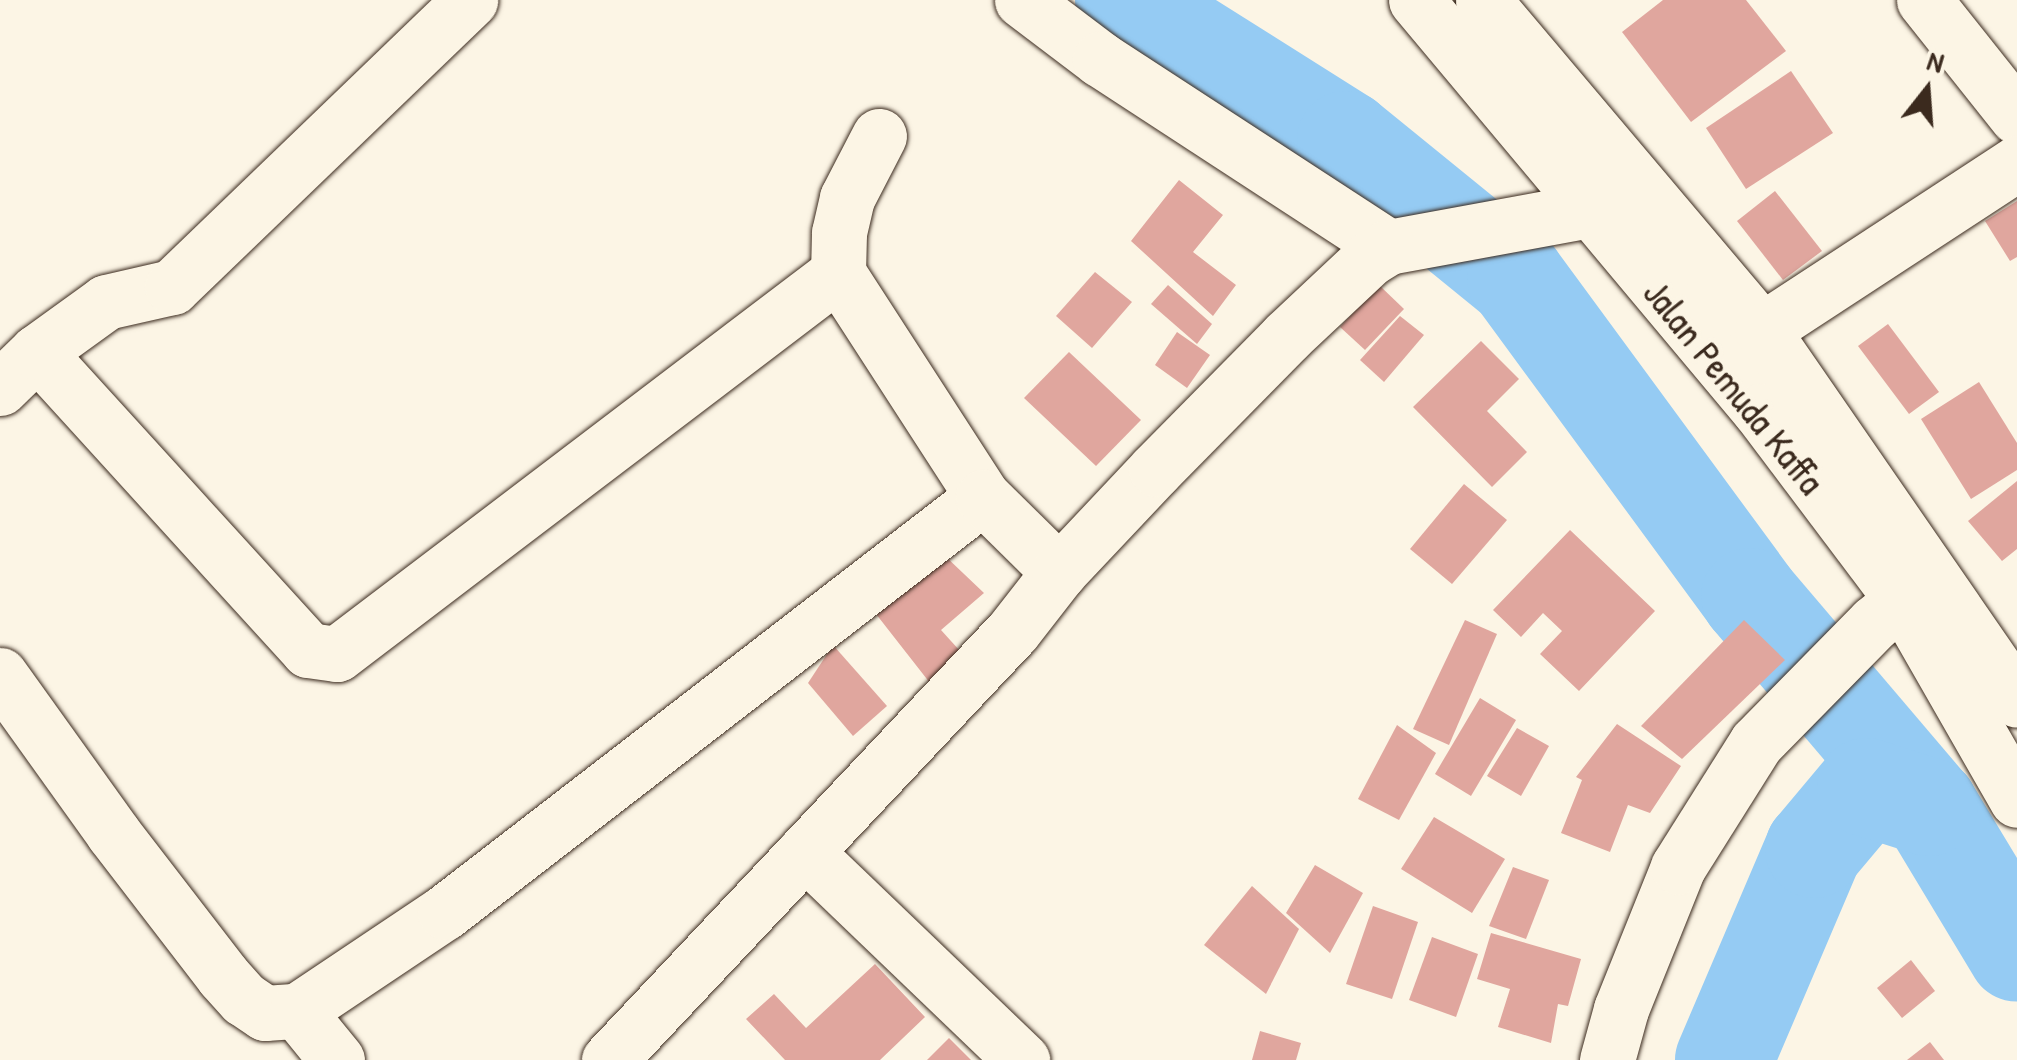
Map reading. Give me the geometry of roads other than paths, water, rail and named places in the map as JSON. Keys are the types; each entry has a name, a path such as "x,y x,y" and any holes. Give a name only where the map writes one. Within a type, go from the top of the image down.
{"main road":[{"path":"470,0 172,287 106,302 19,370 308,650 337,654 838,273"},
{"path":"1022,0 1100,59 1400,245"},
{"name":"Jalan Pemuda Kaffa","path":"1416,0 1760,411 1903,600 2017,699"},
{"name":"Jalan Pemuda Kaffa","path":"1483,0 1762,330 1903,600 2017,800"},
{"path":"1924,0 2017,117"},
{"path":"878,136 848,198 839,232 838,273 983,496 1059,572"},
{"path":"1762,330 2017,163"},
{"path":"609,1060 1014,631 1059,572 1286,336 1369,259 1400,245 1588,210"},
{"path":"0,675 113,833 223,976 265,1013 297,1011 445,912 983,496"},
{"path":"1607,1060 1621,1009 1678,867 1756,743 1903,600"},
{"path":"805,852 1022,1060"},
{"path":"297,1011 337,1060"}],"waterway":[{"path":"1124,0 1346,140 1516,278 1750,597 1929,807 2017,953"},
{"path":"1724,1060 1814,849 1866,787 1929,807"}]}
